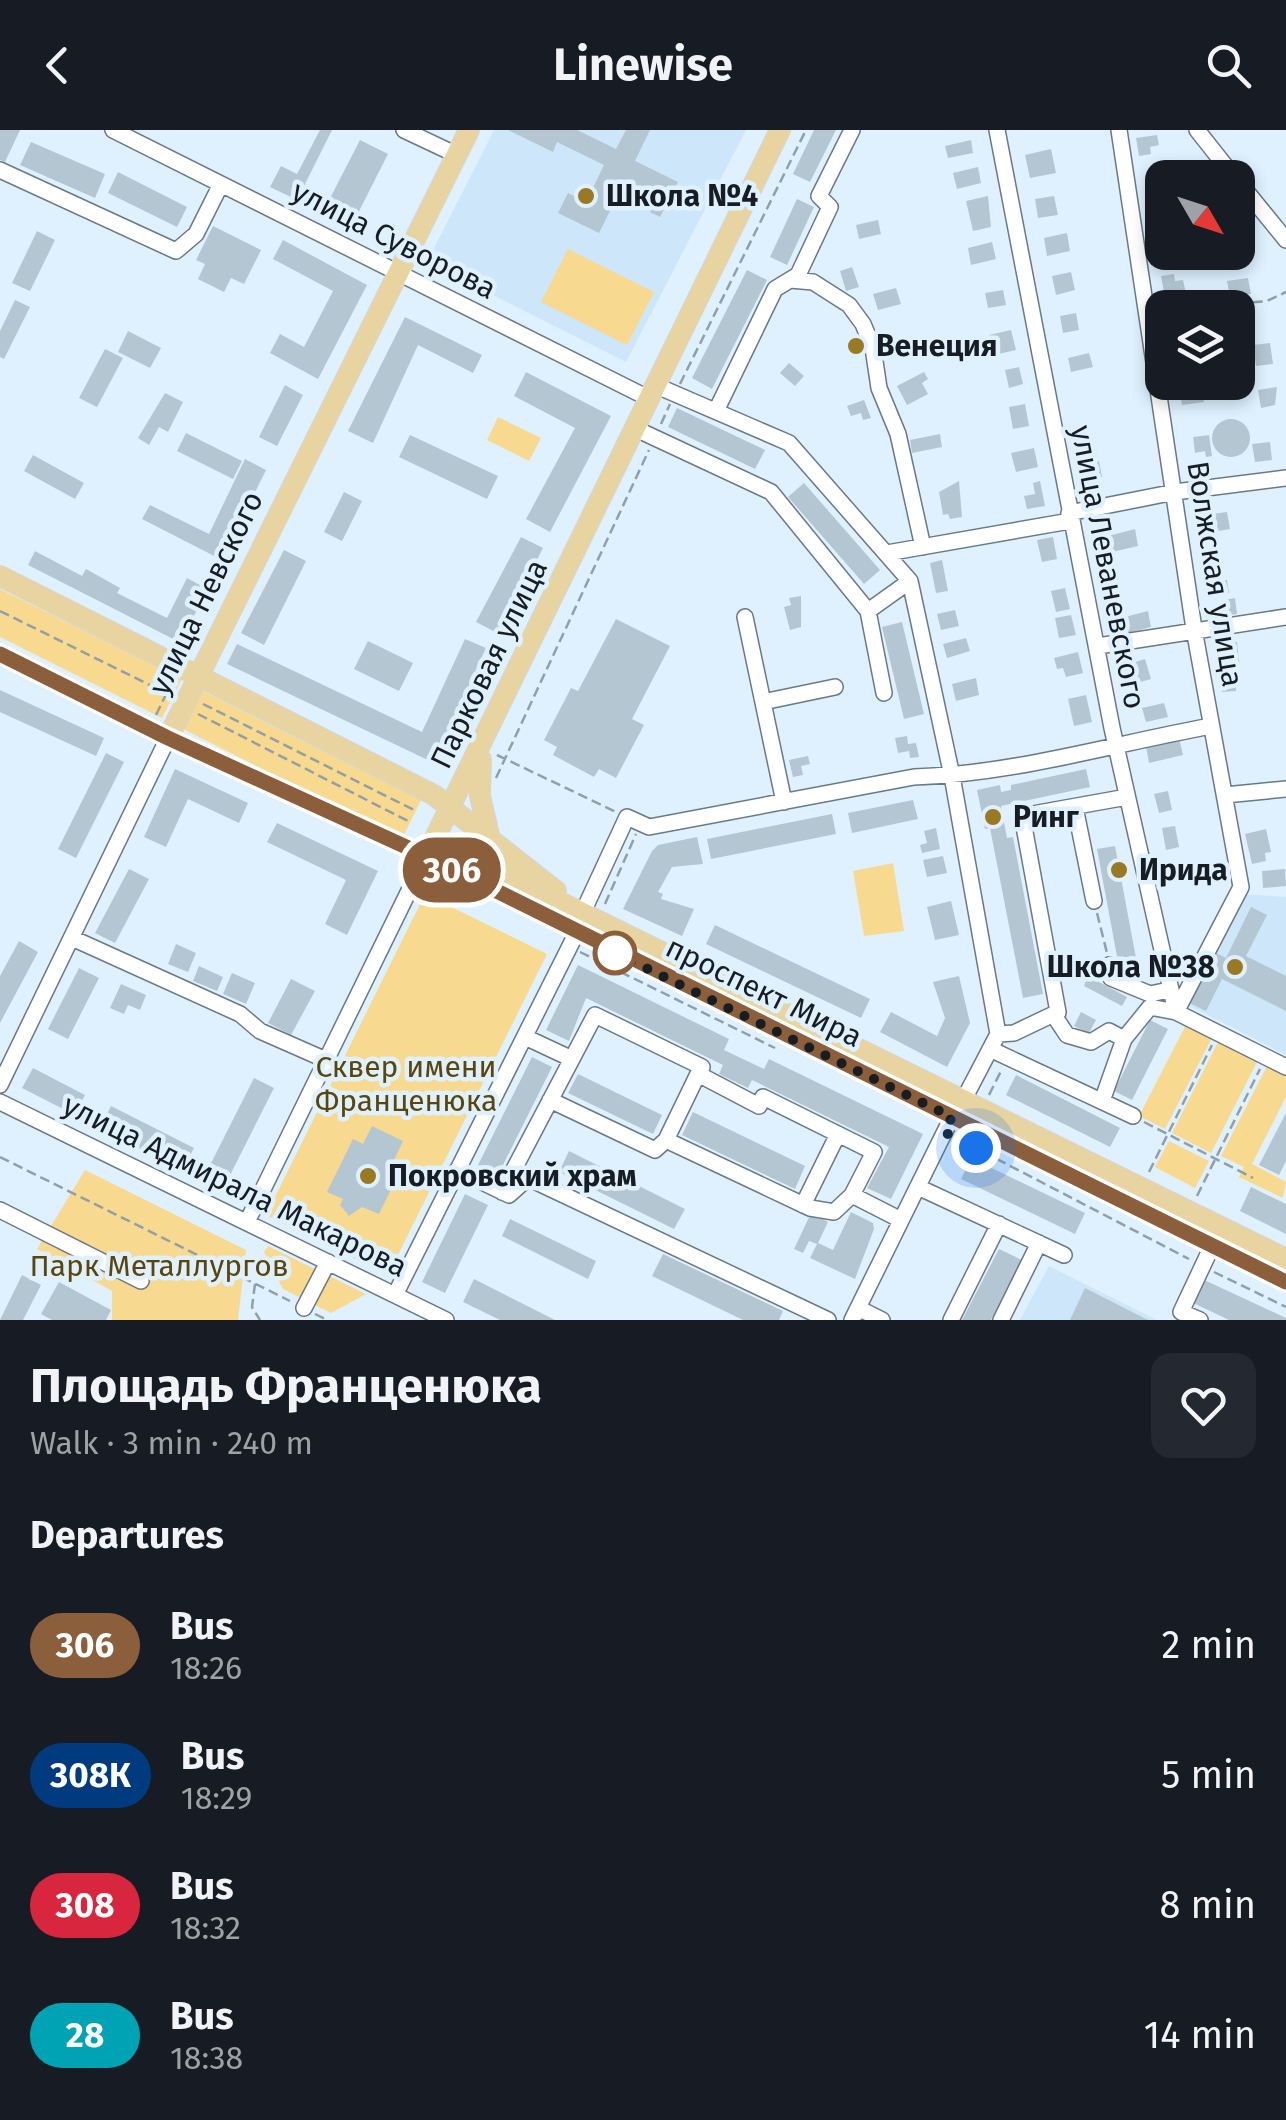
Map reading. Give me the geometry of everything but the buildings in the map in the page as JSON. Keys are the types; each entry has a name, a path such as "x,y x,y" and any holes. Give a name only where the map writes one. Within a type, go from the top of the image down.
{"main road":[{"name":"улица Невского","path":"168,738 469,130"},
{"name":"Парковая улица","path":"430,848 645,433 780,130"},
{"name":"проспект Мира","path":"0,576 199,673 434,795 593,913"},
{"name":"проспект Мира","path":"0,654 168,738 593,913 1212,1246 1286,1282"},
{"path":"482,748 480,796 490,840"},
{"name":"проспект Мира","path":"430,848 573,941 1286,1259"}],"street":[{"name":"улица Суворова","path":"113,130 398,273 661,393 789,443 910,581"},
{"path":"404,130 456,155"},
{"path":"716,412 775,290 798,274 830,207 818,196 852,130"},
{"name":"улица Леваневского","path":"997,130 1126,797 1176,1012"},
{"name":"Волжская улица","path":"1119,130 1194,628 1241,886 1176,1012"},
{"path":"1198,130 1221,160"},
{"path":"0,170 176,251 196,234 221,184"},
{"path":"1255,202 1286,240"},
{"path":"790,280 813,282 850,304 863,324 873,348 879,388 898,434 923,547"},
{"path":"645,433 771,492 868,611 884,693"},
{"path":"887,554 1175,492 1286,478"},
{"path":"868,611 910,581 952,776 994,1042 1008,1057 1133,1116"},
{"path":"745,618 784,802"},
{"path":"1098,646 1194,628 1286,618"},
{"path":"763,702 835,687"},
{"path":"593,913 634,820 649,827 914,777 952,776 1211,726"},
{"name":"улица Невского","path":"0,1086 168,738"},
{"path":"1225,795 1286,789"},
{"path":"1124,1039 1109,1031 1092,1042 1067,1035 1055,1017 1023,821 1027,816 1126,797"},
{"path":"1075,806 1094,900"},
{"name":"Парковая улица","path":"247,1222 430,848"},
{"path":"72,938 240,1014 260,1030 326,1060"},
{"path":"396,1295 573,941"},
{"path":"1109,965 1112,978 1150,994 1169,990"},
{"path":"1102,1100 1124,1039 1150,1008 1176,1012 1286,1067"},
{"path":"502,1192 550,1100 572,1059 595,1014 702,1067 666,1140 655,1150 550,1100"},
{"path":"882,1320 855,1314 994,1042 1055,1017"},
{"path":"524,1037 572,1059"},
{"path":"666,1140 803,1205 834,1212 852,1195 874,1152 763,1097 759,1106 698,1074"},
{"name":"улица Адмирала Макарова","path":"0,1102 446,1320"},
{"path":"803,1205 838,1134"},
{"path":"458,1170 509,1195 528,1178 828,1320"},
{"path":"918,1186 1064,1255"},
{"path":"852,1195 901,1220"},
{"path":"0,1210 141,1282"},
{"path":"952,1320 999,1224"},
{"path":"1001,1320 1039,1243"},
{"path":"1200,1320 1180,1312 1212,1246"},
{"path":"304,1308 328,1262"}],"path":[{"path":"492,788 661,393 806,130"},
{"path":"1255,301 1286,292"},
{"path":"0,611 173,697"},
{"path":"156,715 175,676"},
{"path":"198,701 416,810"},
{"path":"192,711 410,822"},
{"path":"482,748 634,820 593,913"},
{"path":"1094,900 1109,965"},
{"path":"573,941 776,1049"},
{"path":"1162,1180 1148,1173 1217,1034"},
{"path":"957,1109 989,1097 1008,1057"},
{"path":"1191,1195 1196,1197 1264,1058"},
{"path":"957,1109 1202,1266 1286,1307"},
{"path":"1133,1116 1254,1178"},
{"path":"0,1157 327,1320"},
{"path":"255,1282 252,1307 260,1320"}],"shaded area":[{"name":"Школа №4","path":"494,130 746,130 626,362 427,262"},
{"path":"1240,894 1286,897 1286,1055 1182,1002"},
{"path":"1049,1266 1157,1320 1020,1320"}],"green space":[{"path":"568,249 654,292 627,345 541,302"},
{"path":"498,417 541,438 529,461 487,440"},
{"path":"0,589 182,679 162,718 0,637"},
{"path":"203,691 421,800 402,839 183,729"},
{"path":"893,863 904,931 864,936 853,871"},
{"name":"Сквер имени Франценюка","path":"425,894 547,954 388,1275 266,1215"},
{"path":"1187,1023 1213,1036 1165,1129 1139,1116"},
{"path":"1220,1038 1259,1058 1211,1153 1172,1133"},
{"path":"1268,1064 1286,1073 1286,1097 1252,1164 1286,1182 1283,1198 1239,1177 1244,1167 1221,1156"},
{"path":"1169,1141 1209,1161 1195,1188 1155,1167"},
{"name":"Парк Металлургов","path":"85,1170 246,1250 238,1320 112,1320 112,1291 37,1249"},
{"path":"268,1246 366,1294 331,1313 283,1289 264,1252"}],"bus line":[{"name":"306","path":"0,654 168,738 426,856 565,929 1286,1282"}],"place":[{"name":"Школа №4","path":"586,196"},
{"name":"Венеция","path":"856,346"},
{"name":"Ринг","path":"993,817"},
{"name":"Ирида","path":"1119,870"},
{"name":"Школа №38","path":"1235,967"},
{"name":"Покровский храм","path":"368,1176"}],"route":[{"path":"615,953 952,1117 944,1132 976,1148"}]}
